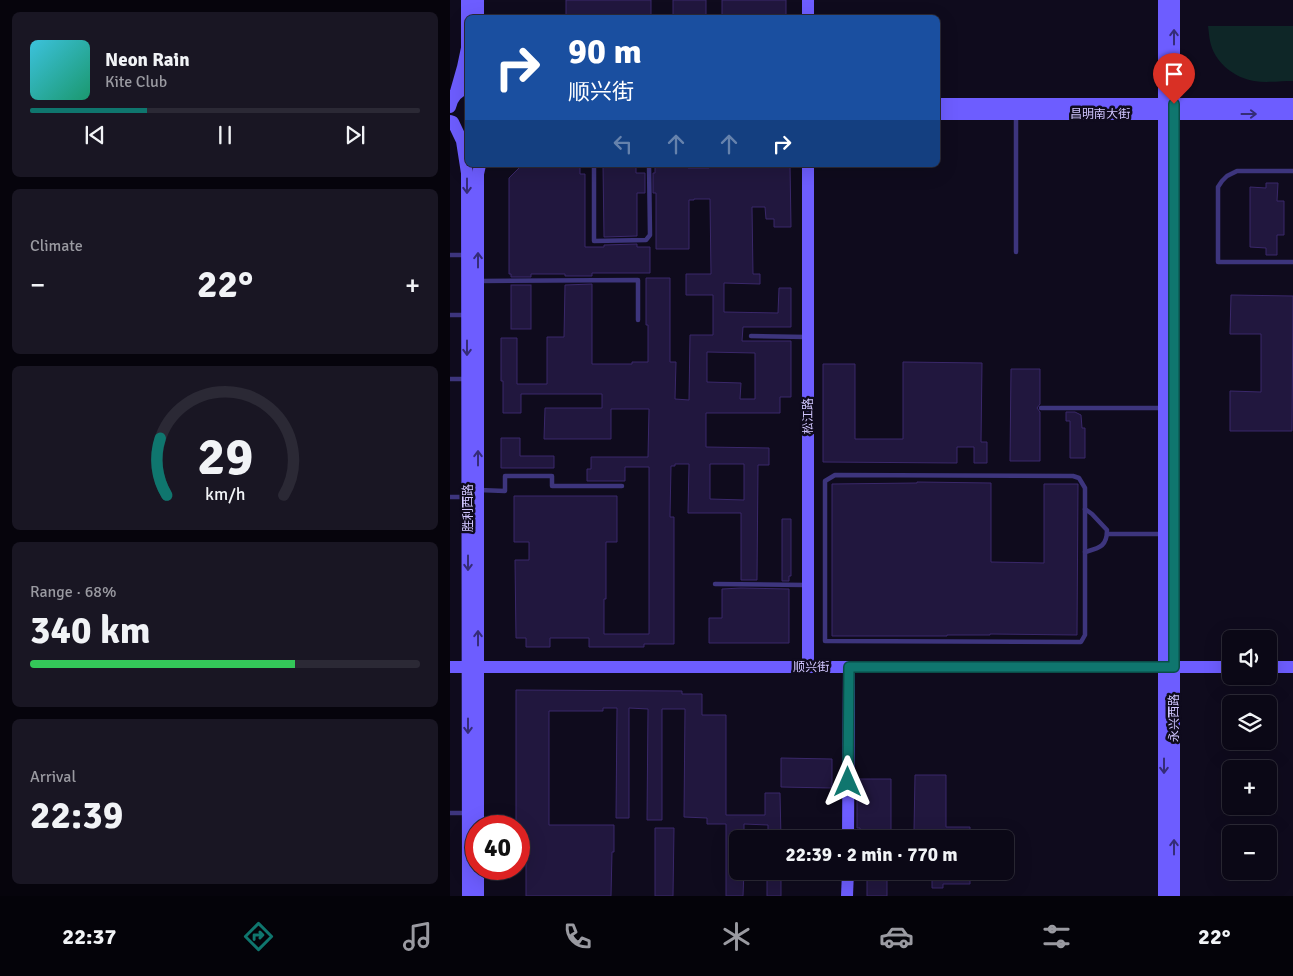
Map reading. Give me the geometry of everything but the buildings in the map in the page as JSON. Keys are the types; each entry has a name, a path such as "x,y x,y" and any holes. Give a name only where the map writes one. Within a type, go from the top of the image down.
{"main road":[{"path":"467,0 467,15"},
{"path":"478,0 478,15"},
{"path":"808,0 808,15"},
{"name":"永兴西路","path":"1164,0 1169,109 1169,667 1164,896"},
{"name":"永兴西路","path":"1174,0 1169,109 1163,408 1163,534 1169,667 1174,896"},
{"path":"452,100 465,58"},
{"path":"452,100 462,89 465,88"},
{"name":"昌明南大街","path":"940,104 1169,109 1293,114"},
{"name":"昌明南大街","path":"940,114 1016,114 1293,104"},
{"path":"451,118 465,131"},
{"name":"胜利西路","path":"451,118 462,141 465,160"},
{"name":"胜利西路","path":"466,167 468,255 467,379 473,494"},
{"name":"胜利西路","path":"478,815 473,667 473,494 480,167"},
{"name":"松江路","path":"808,167 808,667"},
{"name":"顺兴街","path":"450,667 1222,667"},
{"name":"胜利西路","path":"468,896 468,813 473,667"},
{"path":"848,830 849,667"},
{"path":"1277,667 1293,667"},
{"path":"478,880 478,896"},
{"path":"847,896 848,880"}],"lane":[{"path":"1016,114 1016,252"},
{"path":"594,167 594,241 646,240 650,235 649,167"},
{"path":"1293,171 1237,171 1222,181 1218,187 1218,262 1293,262"},
{"path":"450,255 468,255"},
{"path":"478,281 638,280 638,320"},
{"path":"450,315 468,315"},
{"path":"751,336 808,337"},
{"path":"450,379 467,379"},
{"path":"1041,408 1163,408"},
{"path":"835,475 1073,476 1079,478 1085,488 1085,509 1085,635 1081,642 825,641 825,481 835,475"},
{"path":"450,497 505,490 505,476 552,476 552,486 622,486"},
{"path":"1085,509 1107,530 1107,538 1103,545 1085,552"},
{"path":"1107,534 1163,534"},
{"path":"715,584 808,585"},
{"path":"450,813 468,813"}],"green space":[{"path":"1208,26 1293,26 1293,81 1254,81 1233,73 1217,58 1210,40"}],"route":[{"path":"848,782 849,667 1174,667 1174,104"}]}
